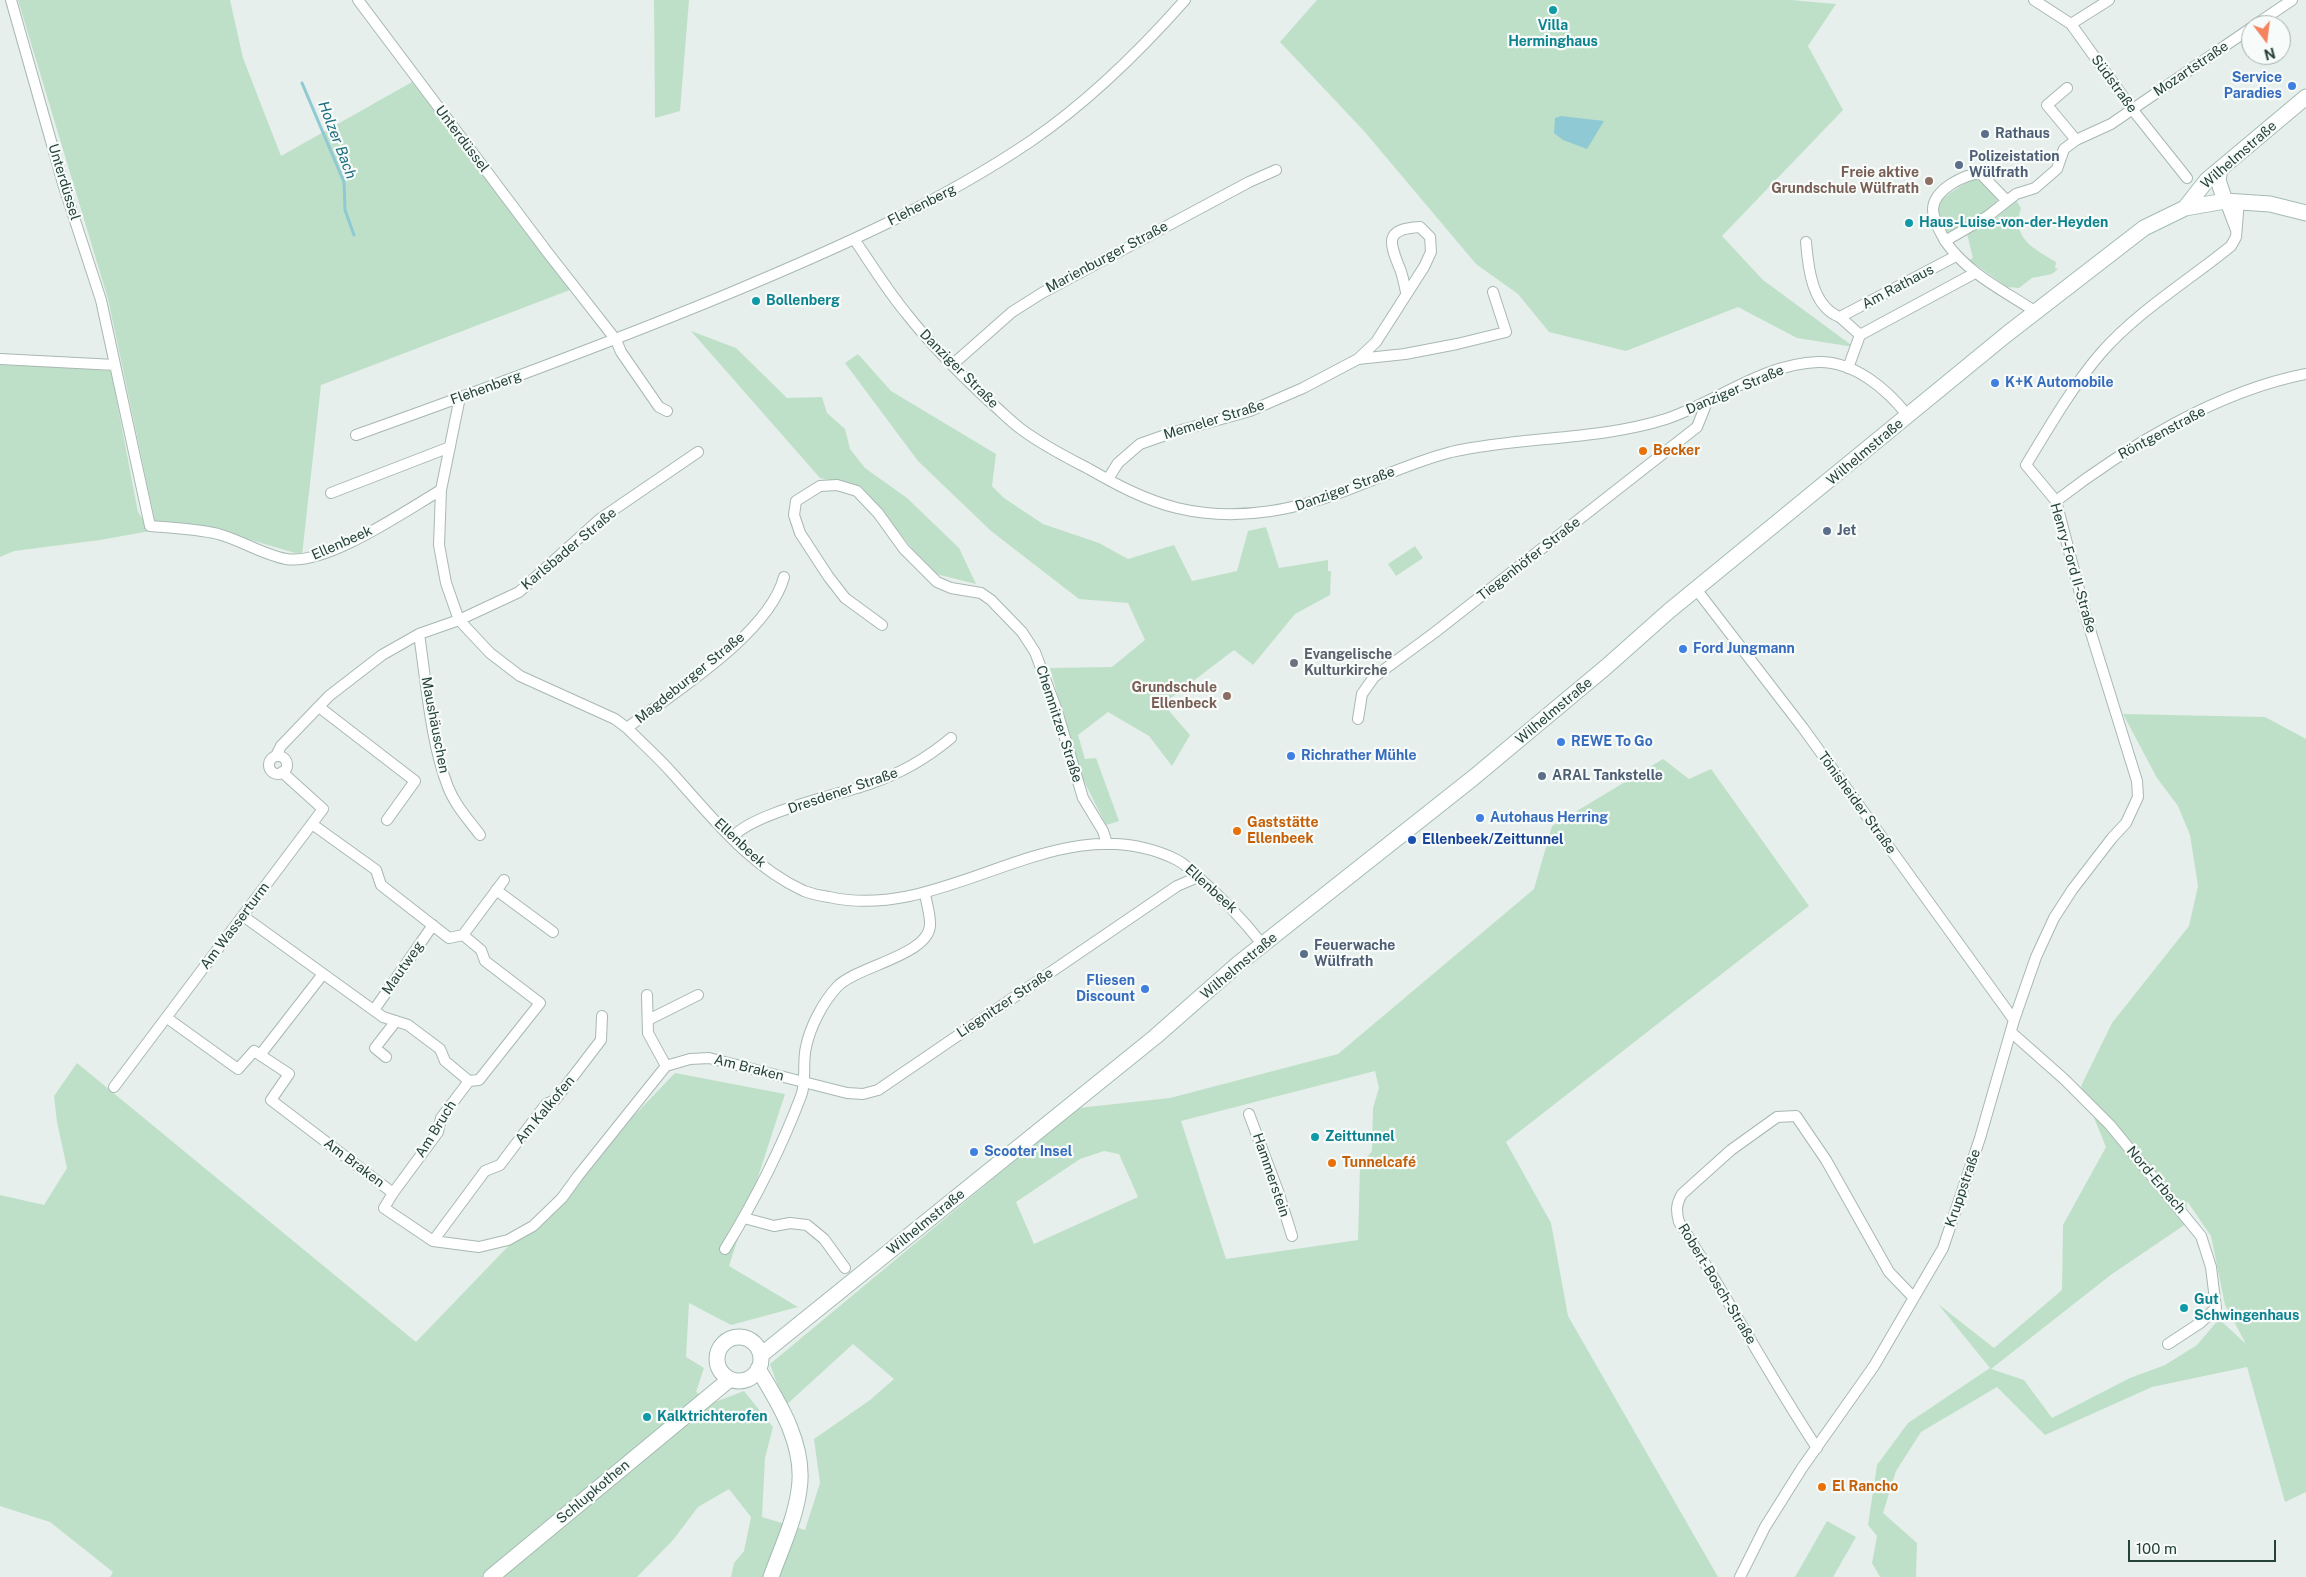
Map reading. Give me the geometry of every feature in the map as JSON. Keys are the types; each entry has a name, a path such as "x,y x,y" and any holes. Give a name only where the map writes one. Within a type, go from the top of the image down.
{"main road":[{"name":"Wilhelmstraße","path":"759,1360 1155,1037 1238,964 1477,775 1696,589 2036,312 2144,228 2185,208 2207,180 2306,97"},
{"path":"2220,169 2218,180 2232,201"},
{"path":"2185,208 2232,201 2270,204 2306,213"},
{"path":"771,1577 793,1516 800,1483 799,1459 793,1437 775,1404 759,1360 740,1337 724,1342 717,1357 736,1378 775,1404"},
{"path":"736,1378 754,1374 759,1360"},
{"name":"Schlupkothen","path":"491,1577 695,1407 736,1378"}],"street":[{"name":"Unterdüssel","path":"11,0 64,187 101,300 150,526"},
{"name":"Unterdüssel","path":"358,0 548,253 616,340"},
{"name":"Flehenberg","path":"356,435 616,340 854,239 969,180 1032,140 1082,103 1185,0"},
{"name":"Südstraße","path":"2034,0 2071,24 2132,109 2186,178"},
{"path":"2071,24 2109,0"},
{"path":"2270,15 2292,0"},
{"name":"Mozartstraße","path":"2132,109 2241,35"},
{"path":"2067,88 2046,105 2076,140"},
{"path":"1945,241 1988,216 2016,194 2035,188 2057,169 2064,148 2076,140 2111,124 2132,109"},
{"name":"Marienburger Straße","path":"952,365 1012,312 1042,293 1100,260 1276,170"},
{"path":"2006,200 1980,173 1958,180 1938,195 1933,208 1936,225 1956,256 1975,273 2036,312"},
{"name":"Henry-Ford II-Straße","path":"2137,781 2087,620 2056,501 2026,464 2056,414 2101,353 2145,311 2231,246 2237,234 2232,201"},
{"name":"Memeler Straße","path":"1108,479 1118,463 1140,444 1171,433 1250,411 1303,388 1358,359 1376,342 1406,292 1424,267 1431,252 1430,237 1420,226 1403,228 1393,236 1391,246 1401,270 1406,292"},
{"name":"Danziger Straße","path":"854,239 904,311 952,365 1020,428 1053,450 1140,496 1179,508 1215,513 1256,514 1282,510 1324,499 1402,468 1450,453 1495,444 1586,436 1625,430 1668,418 1707,402 1750,380 1787,367 1820,362 1848,368 1870,378 1896,401 1908,416"},
{"path":"1806,242 1809,274 1820,298 1833,314 1840,317 1860,335 1848,368"},
{"name":"Am Rathaus","path":"1840,317 1956,256"},
{"name":"Am Rathaus","path":"1860,335 1975,273"},
{"name":"Memeler Straße","path":"1358,359 1413,352 1506,332 1493,292"},
{"path":"616,340 621,352 659,406 667,411"},
{"path":"0,359 114,365"},
{"name":"Röntgenstraße","path":"2056,501 2098,468 2188,416 2279,379 2306,374"},
{"name":"Ellenbeek","path":"460,398 440,490 438,545 446,583 459,620 490,653 520,676 615,720 627,728 671,771 757,863 804,891 847,901 876,902 925,893 1032,856 1070,847 1107,844 1154,851 1179,861 1198,877 1234,909 1263,945"},
{"name":"Tiegenhöfer Straße","path":"1358,719 1362,694 1374,678 1697,427 1707,402"},
{"path":"331,493 450,447"},
{"name":"Karlsbader Straße","path":"459,620 519,592 600,520 698,452"},
{"name":"Chemnitzer Straße","path":"882,625 845,598 800,533 794,515 796,501 820,486 837,485 857,491 878,512 904,549 937,582 951,588 981,593 991,600 1022,632 1035,652 1056,708 1083,798 1103,831 1107,844"},
{"name":"Ellenbeek","path":"150,526 183,528 218,534 285,559 304,560 348,543 440,490"},
{"name":"Magdeburger Straße","path":"627,728 709,666 745,634 770,608 781,588 784,577"},
{"name":"Tönisheider Straße","path":"1696,589 1803,728 2014,1020"},
{"path":"387,820 416,781 319,707 329,696 382,655 419,634 459,620"},
{"name":"Maushäuschen","path":"419,634 431,713 446,780 462,814 480,835"},
{"name":"Am Wasserturm","path":"114,1086 323,809 282,772 286,770 287,764 283,758 276,756 281,746 319,707"},
{"name":"Dresdener Straße","path":"732,838 738,830 764,817 874,783 912,766 930,756 951,738"},
{"name":"Kruppstraße","path":"1740,1577 1765,1527 1874,1366 1932,1268 1948,1235 1980,1138 2012,1033 2014,1020 2036,957 2054,918 2072,890 2126,823 2138,797 2137,781"},
{"path":"312,824 376,870 381,885 449,938 462,935 504,880"},
{"name":"Liegnitzer Straße","path":"803,1081 847,1093 863,1094 878,1090 1177,886 1198,877"},
{"path":"496,890 553,932"},
{"path":"725,1249 762,1185 793,1116 802,1093 806,1047 819,1013 838,986 868,968 908,952 924,939 931,924 925,893"},
{"path":"243,916 383,1017 408,1025 440,1049 445,1062 469,1081"},
{"name":"Mautweg","path":"374,1010 433,925"},
{"name":"Am Bruch","path":"393,1193 438,1132 441,1118 469,1081 479,1080 540,1003 485,961 480,950 462,935"},
{"path":"167,1018 238,1069 254,1051 260,1055 323,974"},
{"path":"647,995 648,1033 666,1066"},
{"path":"648,1020 698,995"},
{"name":"Am Kalkofen","path":"433,1241 484,1171 500,1165 546,1104 555,1100 601,1040 602,1016"},
{"path":"386,1057 375,1048 396,1021"},
{"name":"Nord-Erbach","path":"2012,1033 2064,1079 2110,1125 2201,1236 2211,1267 2216,1308 2200,1324 2168,1344"},
{"name":"Am Braken","path":"260,1055 288,1074 271,1100 393,1193 384,1208 433,1241 479,1247 508,1240 533,1226 562,1198 666,1066 690,1059 709,1058 803,1081"},
{"name":"Hammerstein","path":"1249,1114 1278,1191 1292,1236"},
{"name":"Robert-Bosch-Straße","path":"1817,1448 1782,1395 1746,1331 1679,1222 1676,1212 1678,1200 1682,1194 1732,1150 1777,1117 1796,1116 1826,1160 1863,1229 1889,1272 1914,1298"},
{"path":"744,1218 774,1226 790,1223 807,1225 824,1239 845,1268"}],"green space":[{"path":"18,0 230,0 243,58 281,156 412,82 575,288 321,385 302,555 227,533 155,521 108,299"},
{"path":"654,0 689,0 680,111 655,118"},
{"path":"1317,0 1791,0 1836,4 1808,46 1843,110 1722,236 1763,280 1854,347 1797,338 1738,307 1626,351 1549,332 1518,294 1476,264 1364,131 1280,42"},
{"path":"1972,179 1981,179 1997,199 1996,206 1945,234 1936,209 1941,199"},
{"path":"2016,200 2021,208 2019,227 2022,235 2032,247 2056,262 2055,268 2058,269 2052,274 2032,278 2019,288 2007,287 1969,260 1973,258 1967,234 1978,226 1995,219"},
{"path":"691,331 736,348 787,398 822,397 827,413 845,429 850,449 865,468 907,498 959,548 976,584 932,573 862,487 820,478"},
{"path":"858,354 891,391 996,454 992,486 1004,498 1043,524 1099,543 1128,559 1174,545 1192,581 1237,571 1248,531 1266,527 1279,568 1328,560 1328,571 1331,571 1330,595 1295,614 1253,665 1234,650 1163,704 1190,735 1172,766 1149,736 1108,712 1078,735 1085,759 1096,758 1119,821 1106,825 1078,769 1050,668 1112,667 1145,640 1128,603 1079,599 991,531 918,461 845,363"},
{"path":"0,365 71,367 111,371 138,512 150,531 100,540 14,551 0,557"},
{"path":"1415,546 1423,558 1396,576 1388,564"},
{"path":"2123,714 2265,717 2306,739 2306,1492 2285,1502 2247,1367 2152,1387 2045,1435 1997,1387 1921,1432 1896,1471 1883,1513 1917,1543 1916,1577 1880,1577 1872,1563 1877,1536 1868,1525 1877,1465 1908,1423 1990,1368 1938,1304 1994,1348 2062,1290 2063,1225 2106,1147 2081,1086 2112,1023 2189,926 2198,886 2190,835 2178,806 2157,778","holes":["2187,1201 2211,1236 2225,1305 2246,1344 2219,1319 2197,1345 2165,1365 2130,1378 2052,1418 2024,1380 1991,1369 2112,1274 2186,1224"]},
{"path":"1663,759 1689,779 1711,769 1809,906 1506,1142 1551,1223 1568,1316 1718,1577 731,1577 734,1563 744,1551 751,1517 729,1489 698,1507 673,1540 637,1577 110,1577 113,1572 50,1522 0,1506 0,1195 44,1205 67,1168 57,1122 54,1096 77,1063 416,1342 675,1073 785,1094 729,1266 798,1307 731,1325 689,1303 686,1357 704,1368 696,1392 715,1402 744,1391 773,1427 765,1458 762,1517 805,1530 820,1483 814,1439 870,1400 894,1379 853,1344 785,1406 770,1364 1078,1108 1170,1098 1338,1054 1534,889 1552,826","holes":["1375,1071 1379,1088 1373,1108 1372,1151 1360,1166 1358,1240 1226,1259 1181,1121","1104,1151 1119,1154 1138,1197 1034,1244 1016,1202 1080,1159"]},
{"path":"1827,1521 1856,1537 1833,1577 1795,1577"}],"water":[{"path":"1561,116 1604,121 1587,149 1563,140 1554,133 1555,118"}],"waterway":[{"name":"Holzer Bach","path":"302,83 344,182 345,210 354,235"}],"place":[{"name":"Villa Herminghaus","path":"1553,10"},
{"name":"Service Paradies","path":"2292,86"},
{"name":"Rathaus","path":"1985,134"},
{"name":"Polizeistation Wülfrath","path":"1959,165"},
{"name":"Freie aktive Grundschule Wülfrath","path":"1929,181"},
{"name":"Haus-Luise-von-der-Heyden","path":"1909,223"},
{"name":"Bollenberg","path":"756,301"},
{"name":"K+K Automobile","path":"1995,383"},
{"name":"Becker","path":"1643,451"},
{"name":"Jet","path":"1827,531"},
{"name":"Ford Jungmann","path":"1683,649"},
{"name":"Evangelische Kulturkirche","path":"1294,663"},
{"name":"Grundschule Ellenbeck","path":"1227,696"},
{"name":"REWE To Go","path":"1561,742"},
{"name":"Richrather Mühle","path":"1291,756"},
{"name":"ARAL Tankstelle","path":"1542,776"},
{"name":"Autohaus Herring","path":"1480,818"},
{"name":"Gaststätte Ellenbeek","path":"1237,831"},
{"name":"Ellenbeek/Zeittunnel","path":"1412,840"},
{"name":"Feuerwache Wülfrath","path":"1304,954"},
{"name":"Fliesen Discount","path":"1145,989"},
{"name":"Zeittunnel","path":"1315,1137"},
{"name":"Scooter Insel","path":"974,1152"},
{"name":"Tunnelcafé","path":"1332,1163"},
{"name":"Gut Schwingenhaus","path":"2184,1308"},
{"name":"Kalktrichterofen","path":"647,1417"},
{"name":"El Rancho","path":"1822,1487"}]}
